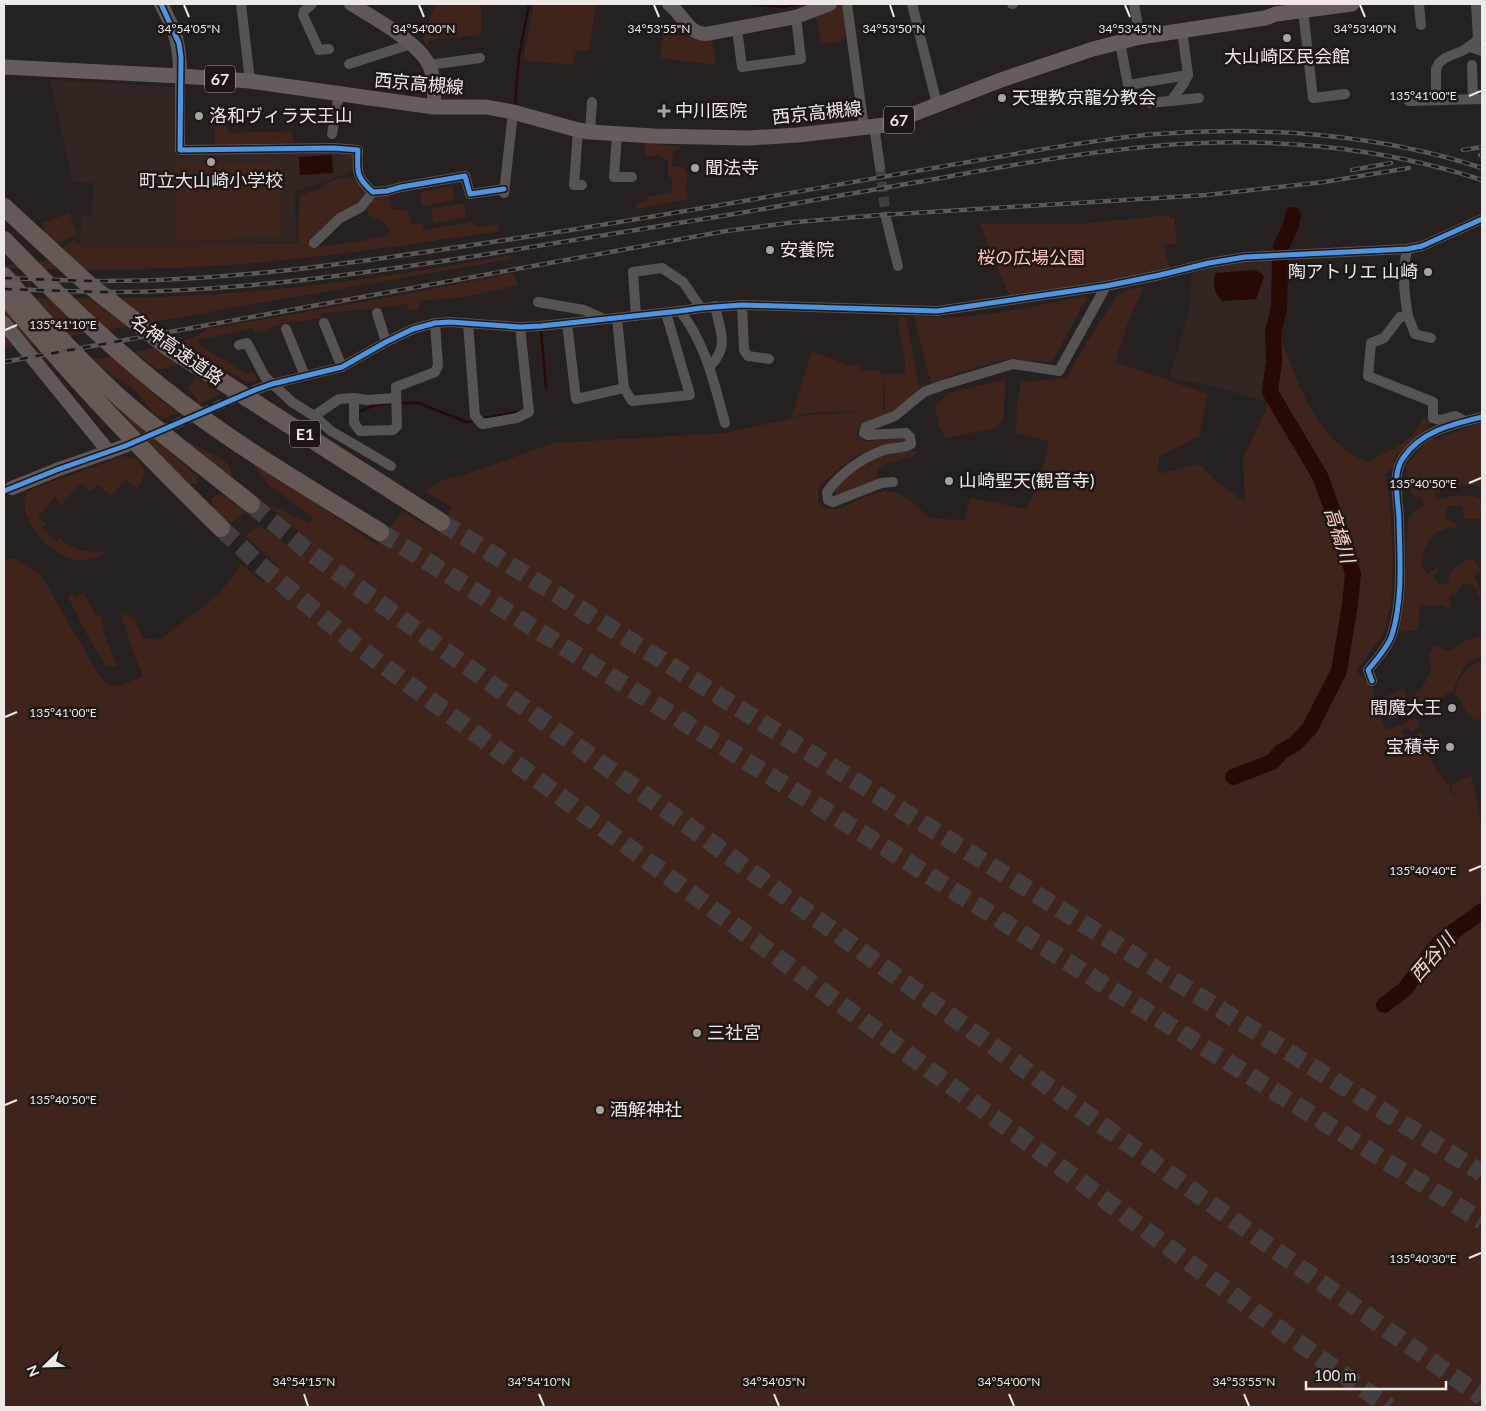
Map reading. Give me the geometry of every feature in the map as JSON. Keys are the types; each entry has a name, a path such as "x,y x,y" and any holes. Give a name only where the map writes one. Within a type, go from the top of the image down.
{"highway":[{"name":"名神高速道路","path":"4,207 88,284 168,347 441,522"},
{"name":"名神高速道路","path":"4,240 115,348 176,398 216,428 380,532"},
{"path":"4,276 53,332 81,372 151,460 221,528"},
{"path":"4,296 81,372 153,426 251,504"}],"main road":[{"name":"西京高槻線","path":"4,68 250,81 434,107 486,107 513,112 584,131 617,134 748,138 869,127 895,122 937,104 1055,61 1120,42 1140,37 1264,18 1274,9 1303,10 1352,4"}],"street":[{"path":"161,4 179,43 181,57 180,150 334,148 358,150 357,171 360,178 373,192"},
{"path":"241,4 250,81"},
{"path":"312,4 304,11 303,15 319,50 329,49"},
{"path":"351,4 412,44 418,50 429,65 434,107"},
{"path":"669,4 676,9 697,33 706,34 796,17 830,4"},
{"path":"847,4 869,127 880,167"},
{"path":"912,4 937,104"},
{"path":"1134,4 1140,37"},
{"path":"1419,4 1421,25"},
{"path":"1436,100 1437,66 1445,58 1470,47 1478,40 1476,4"},
{"path":"1303,10 1313,98 1345,94"},
{"path":"737,29 742,67 801,59 796,17"},
{"path":"1171,101 1188,75 1182,30"},
{"path":"1120,42 1128,85 1188,75"},
{"path":"349,64 412,44"},
{"path":"1470,47 1482,52"},
{"path":"429,65 480,58"},
{"path":"1410,101 1478,99 1472,65"},
{"path":"332,134 339,94"},
{"path":"1150,103 1199,98"},
{"path":"582,185 574,184 584,131 592,102"},
{"path":"314,243 340,218 361,207 373,192 465,176 470,194 504,191 513,112"},
{"path":"617,134 614,177 632,177"},
{"path":"886,218 898,266"},
{"path":"255,390 342,367 386,342 413,329 435,322 520,327 680,312 715,306 742,305 937,311 1106,286 1245,257 1407,249 1422,246 1482,219"},
{"path":"1407,249 1403,267 1408,316 1415,334 1431,338"},
{"path":"636,316 633,272 662,268 683,282 701,308"},
{"path":"893,482 881,483 833,502 828,500 827,492 833,484 860,461 885,450 911,444 910,437 906,432 868,435 864,433 866,427 895,416 924,392 1013,364 1059,371 1106,286"},
{"path":"538,302 584,310 604,319"},
{"path":"742,305 744,350 748,356 769,359"},
{"path":"710,366 718,358 723,342 715,306"},
{"path":"680,312 701,342 710,366 725,423"},
{"path":"377,313 386,342"},
{"path":"617,318 624,388 632,401 690,395 666,313"},
{"path":"1408,316 1400,317 1384,338 1372,342 1368,376 1434,402 1433,418 1440,420 1455,416 1465,421"},
{"path":"354,398 354,423 360,431 393,430 397,426 396,387 435,372 438,366 435,322"},
{"path":"4,323 109,452"},
{"path":"324,323 342,367"},
{"path":"468,323 475,416 482,424 517,418 528,412 520,327"},
{"path":"566,323 576,399 624,388"},
{"path":"286,329 305,376"},
{"path":"238,345 247,343 265,377 292,402 314,416 331,431 391,466"},
{"path":"314,416 339,399 396,398"},
{"path":"1372,681 1368,670 1392,638 1398,606 1400,563 1397,473 1399,464 1403,457 1427,434 1448,425 1482,417"},
{"path":"8,490 58,469 125,446"}],"shaded area":[{"name":"町立大山崎小学校","path":"50,80 175,87 175,152 180,156 335,150 353,153 354,169 294,192 297,242 80,246 81,216 92,216 93,183 73,182"},
{"path":"332,155 333,173 300,175 299,157"},
{"path":"1277,258 1277,307 1272,332 1274,361 1266,401 1169,377 1189,313 1192,273 1213,266"},
{"path":"1255,270 1264,277 1256,299 1223,301 1217,295 1214,285 1215,273"}],"green space":[{"path":"437,4 481,4 481,35 429,40 428,47 423,39 432,12"},
{"path":"534,4 596,4 589,51 576,51 572,65 523,60"},
{"path":"840,5 844,7 848,34 840,42 821,44 816,15"},
{"path":"663,34 689,37 700,41 712,39 716,65 660,58"},
{"path":"215,124 227,124 228,133 292,131 293,143 215,144"},
{"path":"645,143 680,147 680,149 673,151 672,166 684,168 687,173 686,192 689,199 634,208 639,202 647,201 648,197 672,192 672,179 668,175 668,161 657,155 647,157 645,154"},
{"path":"279,163 281,236 175,238 174,165"},
{"path":"348,177 358,182 367,191 358,202 347,208 310,241 310,248 363,241 388,235 390,230 385,222 368,215 367,207 374,196 389,196 392,210 407,210 411,224 422,223 424,230 472,222 478,227 498,224 500,231 345,253 257,263 112,269 4,268 4,264 24,265 47,261 73,240 80,246 298,243 299,196 320,188 331,181"},
{"path":"452,186 455,200 422,206 420,192"},
{"path":"464,203 466,217 433,223 431,209"},
{"path":"69,213 78,235 50,245 42,223"},
{"name":"桜の広場公園","path":"1169,215 1170,218 1174,218 1177,243 1163,246 1170,268 1142,275 1009,295 980,224 1079,224"},
{"path":"511,255 511,259 4,348 4,299 152,297 279,289 356,280"},
{"path":"514,273 518,285 466,297 419,301 419,309 409,310 407,303 378,308 322,313 321,318 279,324 260,332 254,332 253,328 198,340 200,346 248,374 253,372 257,380 247,382 183,346 182,341 195,337 208,329 408,294"},
{"path":"1144,286 1127,325 1115,362 1208,394 1199,436 1159,456 1158,474 1199,464 1219,484 1245,502 1243,458 1265,412 1276,363 1276,348 1282,340 1303,394 1312,411 1322,426 1349,452 1367,462 1402,444 1413,435 1423,418 1428,419 1431,424 1395,457 1393,467 1385,474 1390,504 1393,563 1391,603 1384,633 1356,671 1371,685 1385,730 1416,718 1421,726 1411,732 1408,727 1402,731 1405,738 1408,740 1422,732 1424,735 1415,742 1417,745 1422,745 1437,771 1449,785 1451,792 1468,807 1473,817 1480,816 1482,824 1482,1407 4,1407 4,560 13,558 41,575 97,672 109,685 119,686 143,676 130,644 121,613 134,619 143,639 160,640 220,593 241,564 263,582 277,565 245,536 260,525 302,557 313,543 270,508 273,506 308,523 314,518 269,485 250,461 285,482 377,545 402,511 439,533 452,507 425,491 445,479 467,474 553,443 725,433 807,415 875,411 807,413 791,418 812,351 847,365 860,365 860,371 878,370 883,376 883,410 885,410 884,374 905,373 905,359 897,321 902,316 906,319 920,390 893,413 865,422 856,434 865,441 907,438 908,442 880,448 854,457 820,485 818,493 819,504 826,509 834,510 871,495 888,492 907,498 927,517 964,521 970,498 1027,509 1041,476 1049,441 1016,433 1017,405 1021,382 1067,378 1116,297 1127,290"},
{"path":"1088,296 1052,362 1006,359 964,371 931,384 914,316 958,317 980,315"},
{"path":"153,348 178,364 158,370 134,352"},
{"path":"112,357 168,406 179,412 161,420 135,391 93,359"},
{"path":"196,377 221,394 199,404 196,397 187,389"},
{"path":"1005,380 1004,417 996,428 945,438 939,425 935,406 951,392"},
{"path":"108,398 198,477 197,484 190,484"},
{"path":"1482,423 1482,487 1458,486 1434,493 1437,500 1460,495 1482,499 1482,519 1464,519 1462,506 1447,506 1445,520 1453,521 1458,528 1442,529 1431,538 1424,551 1421,566 1427,574 1437,568 1439,569 1434,577 1442,585 1449,582 1449,573 1472,558 1481,569 1475,576 1482,596 1478,598 1475,588 1472,585 1465,584 1458,589 1456,594 1450,596 1449,600 1452,607 1447,609 1445,606 1420,605 1419,622 1416,631 1409,630 1404,632 1399,630 1404,607 1408,519 1424,505 1421,497 1413,497 1408,488 1406,467 1428,441"},
{"path":"180,438 214,454 225,462 231,469 231,478"},
{"path":"908,450 917,451 914,456 883,465 877,470 877,479 836,496 834,489 859,467 876,458"},
{"path":"124,456 137,459 143,468 145,474 137,489 126,480 111,496 98,484 91,491 81,483 62,504 55,497 38,516 46,524 42,528 56,542 59,538 75,548 92,552 105,551 104,553 101,556 87,560 77,560 67,558 47,545 31,525 25,503 26,493 34,488"},
{"path":"219,494 246,512 228,525 212,507 211,499"},
{"path":"84,593 96,617 101,615 104,632 117,666 106,666 84,629 68,596 73,594 75,597"},
{"path":"1482,635 1482,656 1467,662 1455,684 1454,691 1405,714 1414,695 1420,691 1431,671 1429,657 1434,646 1446,651 1452,651 1458,644"},
{"path":"1482,660 1482,718 1476,721 1467,713 1455,693 1464,672"},
{"path":"1402,689 1407,694 1398,710 1404,715 1390,720 1383,698"},
{"path":"1471,775 1480,815 1473,816 1450,786"}],"waterway":[{"path":"515,105 519,56 529,4"},
{"path":"752,4 784,7 798,4"},
{"name":"高橋川","path":"1281,247 1291,225 1293,215"},
{"name":"高橋川","path":"1233,777 1272,762 1282,751 1295,744 1310,728 1339,671 1353,574 1320,476 1270,392 1274,361 1273,332 1279,308 1280,258"},
{"path":"541,331 546,387"},
{"path":"358,412 375,405 393,403"},
{"path":"399,403 419,403 466,422 473,421"},
{"path":"485,418 518,412"},
{"name":"西谷川","path":"1384,1005 1405,989 1434,949 1445,938 1482,911"}],"tunnel":[{"path":"880,167 886,218"},
{"path":"132,443 245,394"},
{"path":"251,504 303,547 378,602 1275,1250 1482,1397"},
{"path":"441,522 1482,1173"},
{"path":"221,528 260,565 356,645 1271,1323 1389,1407"},
{"path":"380,532 1482,1221"}],"railway":[{"path":"4,278 92,281 159,280 215,277 325,266 545,234 1044,149 1115,138 1157,134 1238,131 1321,135 1403,147 1443,156 1482,168"},
{"path":"4,289 102,292 162,291 254,285 345,275 608,235 1048,159 1156,146 1238,142 1321,146 1403,159 1443,168 1482,180"},
{"path":"1463,150 1482,147"},
{"path":"1352,170 1391,163"},
{"path":"4,362 726,231 796,222 881,215 1206,195 1324,182 1409,168"}],"cycle path":[{"path":"161,4 179,43 181,57 180,150 334,148 358,150 359,174 363,182 373,192 465,176 470,194 504,189"},
{"path":"4,491 125,446 255,390 342,367 413,329 435,323 450,322 520,327 541,326 742,305 937,311 1106,286 1245,257 1407,249 1422,246 1482,219"},
{"path":"1372,681 1368,670 1390,640 1398,607 1400,564 1396,480 1399,465 1410,449 1428,435 1449,426 1482,417"}],"place":[{"name":"大山崎区民会館","path":"1287,38"},
{"name":"天理教京龍分教会","path":"1002,98"},
{"name":"中川医院","path":"664,111"},
{"name":"洛和ヴィラ天王山","path":"199,116"},
{"name":"町立大山崎小学校","path":"211,162"},
{"name":"聞法寺","path":"695,168"},
{"name":"安養院","path":"770,250"},
{"name":"陶アトリエ 山崎","path":"1428,272"},
{"name":"山崎聖天(観音寺)","path":"949,481"},
{"name":"閻魔大王","path":"1452,708"},
{"name":"宝積寺","path":"1450,747"},
{"name":"三社宮","path":"697,1033"},
{"name":"酒解神社","path":"600,1110"}]}
